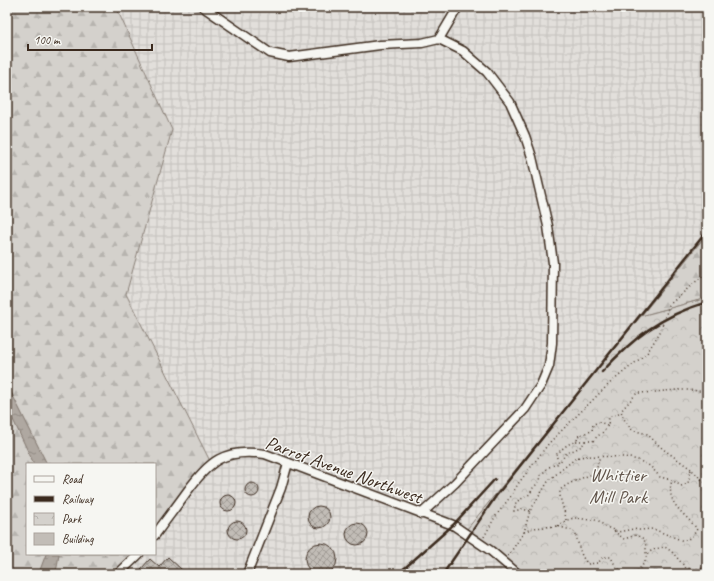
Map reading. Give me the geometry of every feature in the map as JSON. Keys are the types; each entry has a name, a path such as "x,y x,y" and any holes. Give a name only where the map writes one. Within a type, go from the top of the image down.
{"street":[{"path":"203,7 270,53 289,58 380,45 422,43 439,39 463,51 487,72 510,102 525,136 532,157 548,226 553,263 552,343 549,366 541,385 525,409 455,483 421,514"},
{"path":"439,39 458,7"},
{"name":"Parrot Avenue Northwest","path":"156,534 201,472 214,461 230,454 248,452 265,454 453,525 505,562 518,574"},
{"path":"247,574 281,488 288,463"},
{"path":"118,574 138,555"}],"path":[{"path":"480,544 518,484 549,443 609,384 647,353 660,332 669,305 707,272"},
{"path":"559,463 556,455 568,444 577,440 593,441 598,434 604,432 608,426 609,417 621,411 637,393 653,393 680,389 707,393"},
{"path":"621,411 625,421 632,430 647,434 663,449 691,469 707,485"},
{"path":"577,440 579,435 592,431 593,424 600,422 608,426"},
{"path":"530,511 522,509 514,510 516,502 530,494 533,488 540,481 541,475 550,467 559,463 566,454 582,446 585,441"},
{"path":"505,562 524,532 530,511 549,480 576,458 585,456 600,456 625,457 638,460 650,466 660,477 672,480 681,486 688,483 691,469"},
{"path":"566,520 565,512 561,505 560,490 567,484 595,473 598,468 600,456"},
{"path":"557,526 572,518 581,518 598,520 604,526 618,532 633,529 653,529 681,540 687,540 694,534 697,528 680,511 670,497 672,480"},
{"path":"524,532 534,528 557,526 574,531 577,537 580,554 588,564 598,563 603,557 611,557 618,570 625,574 634,573 645,563 646,546 644,539 636,535 624,539 612,529"},
{"path":"646,555 652,551 665,547 672,552 686,568 699,568 707,565"}],"shaded area":[{"path":"116,7 707,7 707,234 467,529 516,574 114,574 131,555 156,555 156,528 212,465 126,294 172,130"}],"green space":[{"path":"7,7 116,7 172,130 126,294 212,465 156,528 156,463 26,463 26,555 131,555 114,574 7,574"},
{"path":"707,234 707,298 641,316"},
{"name":"Whittier Mill Park","path":"707,298 707,574 516,574 467,529 641,316"}],"water":[{"path":"7,384 46,463 34,463 7,407"},
{"path":"46,555 59,555 55,574 37,574"}],"building":[{"path":"252,483 257,485 259,490 257,495 252,497 247,495 245,490 247,485"},
{"path":"228,495 234,497 236,503 234,509 228,511 222,509 220,503 222,497"},
{"path":"319,506 327,509 330,517 327,525 319,528 311,525 308,517 311,509"},
{"path":"237,521 243,524 246,530 243,536 237,539 231,536 228,530 231,524"},
{"path":"357,523 365,526 368,534 365,542 357,545 349,542 346,534 349,526"},
{"path":"321,543 327,544 334,550 337,559 336,565 330,572 321,575 315,574 308,568 305,559 306,553 312,546"},
{"path":"168,557 182,570 178,574 146,574 141,569 150,559 159,567"}],"railway":[{"path":"443,574 496,496 707,231"},
{"path":"602,372 625,348 649,329 676,314 707,302"},
{"path":"398,574 453,525 495,479"}]}
